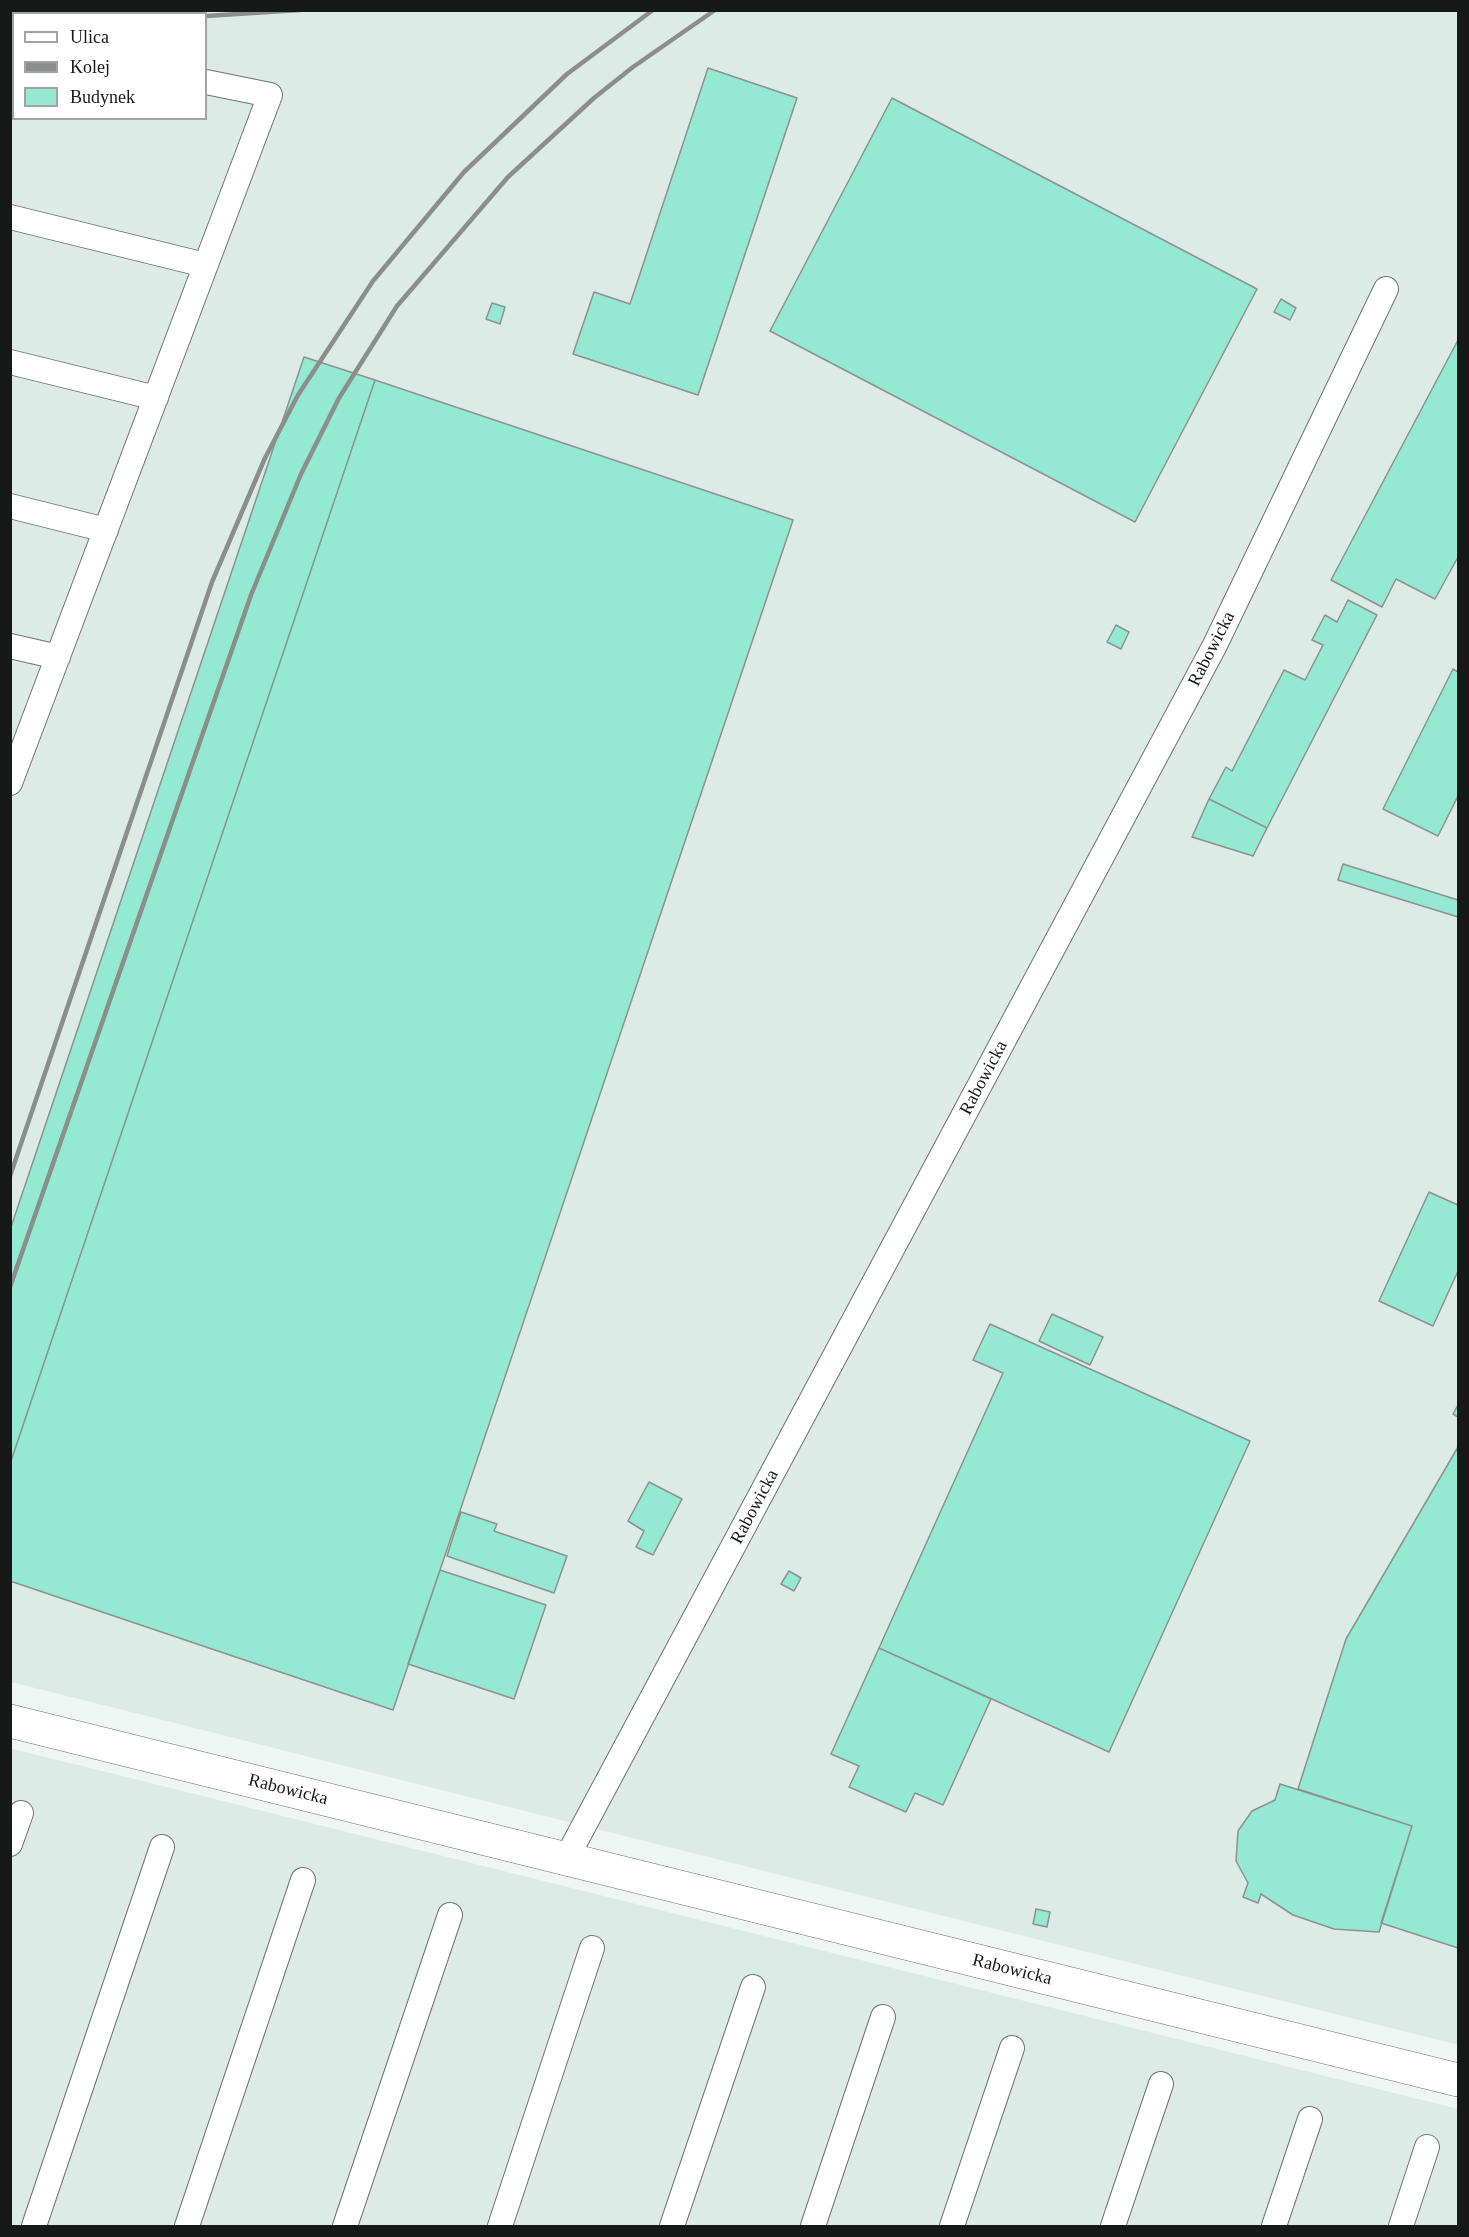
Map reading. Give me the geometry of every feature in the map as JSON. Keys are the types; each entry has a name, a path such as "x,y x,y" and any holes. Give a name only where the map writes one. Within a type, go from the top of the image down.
{"street":[{"name":"Rabowicka","path":"10,1721 1458,2080"}],"lane":[{"path":"10,783 270,95 207,82"},
{"path":"10,218 206,265"},
{"name":"Rabowicka","path":"566,1859 1215,645 1386,289"},
{"path":"10,362 156,398"},
{"path":"10,506 106,530"},
{"path":"10,646 58,657"},
{"path":"10,1844 21,1813"},
{"path":"34,2226 162,1846"},
{"path":"187,2226 303,1880"},
{"path":"345,2226 450,1915"},
{"path":"500,2226 592,1948"},
{"path":"672,2226 753,1987"},
{"path":"813,2226 883,2017"},
{"path":"952,2226 1012,2048"},
{"path":"1113,2226 1161,2084"},
{"path":"1274,2226 1310,2119"},
{"path":"1401,2226 1426,2147"}],"shaded area":[{"path":"11,11 1458,11 1458,2045 11,1682"},
{"path":"10,1748 1458,2109 1458,2226 11,2226"}],"building":[{"path":"708,68 797,98 698,395 573,354 594,292 630,304"},
{"path":"892,98 1257,289 1135,522 770,331"},
{"path":"1281,299 1296,308 1290,320 1274,312"},
{"path":"492,303 505,307 500,324 486,319"},
{"path":"1458,340 1458,557 1435,599 1396,579 1382,607 1331,580"},
{"path":"304,357 375,380 10,1464 10,1230"},
{"path":"375,380 793,520 393,1710 10,1581 10,1464"},
{"path":"1348,600 1377,615 1267,828 1209,799 1226,767 1232,771 1284,670 1305,680 1323,645 1312,640 1325,615 1337,622"},
{"path":"1116,625 1129,632 1121,649 1107,642"},
{"path":"1453,669 1458,672 1458,796 1438,836 1383,809"},
{"path":"1209,799 1267,828 1253,856 1192,837"},
{"path":"1343,864 1458,900 1458,917 1338,880"},
{"path":"1429,1192 1458,1205 1458,1271 1433,1326 1379,1301"},
{"path":"1052,1314 1103,1337 1090,1365 1039,1341"},
{"path":"990,1324 1250,1441 1109,1752 879,1648 1003,1373 973,1360"},
{"path":"1458,1405 1458,1417 1453,1414"},
{"path":"1458,1447 1458,1948 1381,1923 1412,1826 1298,1789 1346,1639"},
{"path":"649,1482 682,1499 653,1555 636,1547 644,1531 628,1521"},
{"path":"461,1512 497,1524 494,1531 567,1556 554,1593 447,1556"},
{"path":"440,1570 546,1605 514,1699 408,1664"},
{"path":"789,1571 801,1578 794,1591 781,1584"},
{"path":"879,1648 991,1699 943,1805 915,1793 906,1812 849,1787 859,1766 831,1754"},
{"path":"1280,1784 1412,1826 1379,1932 1334,1929 1293,1915 1261,1894 1258,1903 1243,1897 1248,1883 1236,1861 1238,1831 1252,1811 1275,1800"},
{"path":"1036,1909 1050,1912 1047,1927 1033,1924"}],"railway":[{"path":"73,10 92,12"},
{"path":"207,16 300,10"},
{"path":"10,1176 212,582 265,458 298,395 373,281 464,172 567,74 653,10"},
{"path":"10,1287 251,595 301,474 339,398 397,306 508,177 594,98 633,67 715,10"}]}
